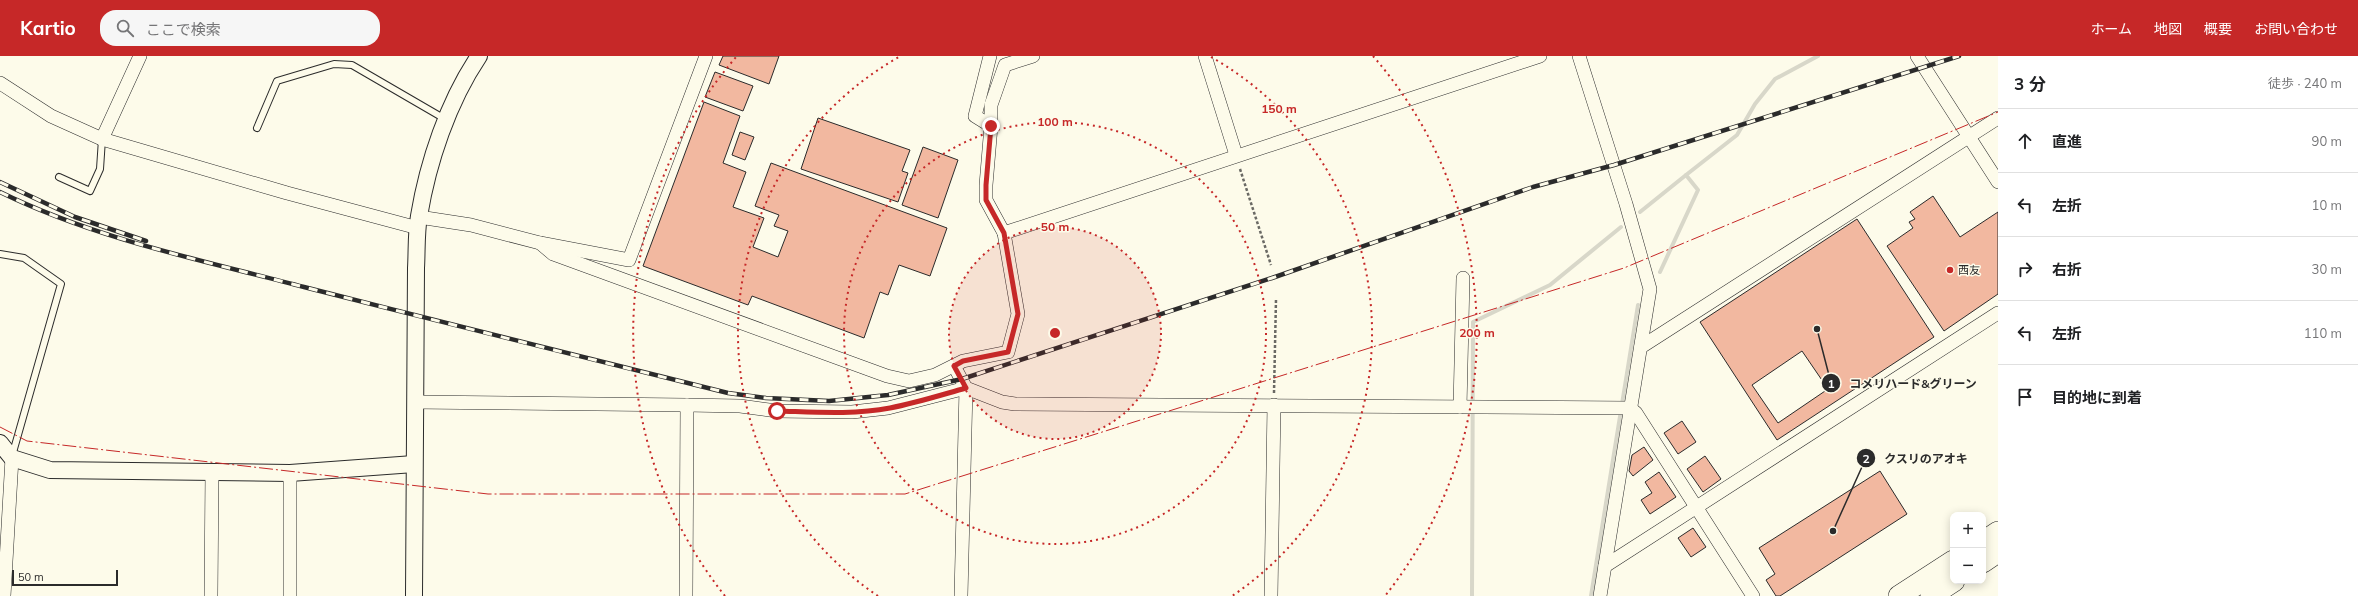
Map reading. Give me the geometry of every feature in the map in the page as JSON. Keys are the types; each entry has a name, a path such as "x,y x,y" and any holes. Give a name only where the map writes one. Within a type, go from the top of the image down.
{"highway":[{"path":"1986,540 1998,532"},
{"path":"1986,560 1998,552"},
{"path":"1899,596 1950,563"},
{"path":"1931,596 1950,584"}],"street":[{"path":"102,139 140,56"},
{"path":"414,596 414,464 418,222 427,181 447,120 479,56"},
{"path":"0,83 51,116 102,139 287,193 418,222 471,225 540,243 629,260 706,56"},
{"path":"990,56 975,116 991,126"},
{"path":"540,243 553,254 887,376 909,381 935,375 963,361 1008,352 1018,314 1004,233 986,200 991,105 1007,60 1033,56"},
{"path":"1205,56 1236,155"},
{"path":"1004,233 1236,155 1540,56"},
{"path":"1579,56 1626,204 1650,289 1641,347 1629,408 1600,596"},
{"path":"1917,56 1998,182"},
{"path":"1641,347 1998,118"},
{"path":"1463,278 1469,407"},
{"path":"1605,566 1998,313"},
{"path":"954,366 966,388 961,596"},
{"path":"415,402 740,406 777,411 852,412 888,408 966,388 1002,402 1015,404 1629,408 1636,413 1753,596"},
{"path":"686,596 687,405"},
{"path":"1271,596 1274,405"},
{"path":"0,443 12,458 50,470 290,473 414,464"},
{"path":"4,596 12,458"},
{"path":"212,472 212,596"},
{"path":"290,473 290,596"}],"lane":[{"path":"257,128 277,81 334,64 352,65 447,120"},
{"path":"59,177 90,192 100,169 102,139"},
{"path":"0,254 24,258 61,284 12,458"}],"path":[{"path":"1236,155 1271,265"},
{"path":"1274,405 1276,299"}],"building":[{"path":"723,56 779,56 769,84 719,65"},
{"path":"715,72 753,86 743,111 705,97"},
{"path":"704,102 740,116 723,163 746,172 733,207 764,218 753,247 778,257 788,231 774,226 779,215 755,206 771,163 947,228 930,276 899,265 888,295 880,292 864,338 752,296 748,305 643,266"},
{"path":"818,118 910,150 902,171 908,173 898,202 801,169"},
{"path":"740,132 754,137 745,160 732,155"},
{"path":"923,147 958,160 938,218 902,205"},
{"name":"西友","path":"1933,196 1960,237 1998,212 1998,294 1944,331 1887,246 1913,228 1909,222 1915,219 1910,212"},
{"path":"1857,219 1934,337 1777,440 1700,322","holes":["1802,351 1828,389 1778,423 1752,385"]},
{"path":"1682,421 1696,442 1678,454 1664,433"},
{"path":"1644,447 1653,460 1633,476 1629,471 1632,455"},
{"path":"1705,456 1721,479 1703,492 1687,469"},
{"path":"1880,471 1907,514 1780,596 1776,596 1766,580 1775,574 1759,548"},
{"path":"1659,472 1676,497 1650,514 1641,500 1652,493 1645,482"},
{"path":"1693,528 1706,547 1691,557 1678,538"}],"waterway":[{"path":"1660,272 1698,190 1686,175 1737,135 1755,104 1775,79 1818,56"},
{"path":"1640,212 1686,175"},
{"path":"1472,596 1473,322 1550,285 1621,227"},
{"path":"1591,596 1638,305"}],"railway":[{"path":"0,192 36,208 111,236 410,314 728,393 766,398 829,401 888,395 962,379 1272,278 1533,187 1614,165 1959,56"},
{"path":"0,182 75,217 146,241"}],"power":[{"path":"0,427 27,441 488,494 905,494 1624,268 1998,112"}],"place":[{"name":"西友","path":"1950,270"},
{"name":"コメリハード&グリーン","path":"1817,329"},
{"name":"クスリのアオキ","path":"1833,531"}],"route":[{"path":"777,411 852,412 888,408 920,401 966,388 954,366 963,361 1008,352 1018,314 1004,233 986,200 991,126"}]}
